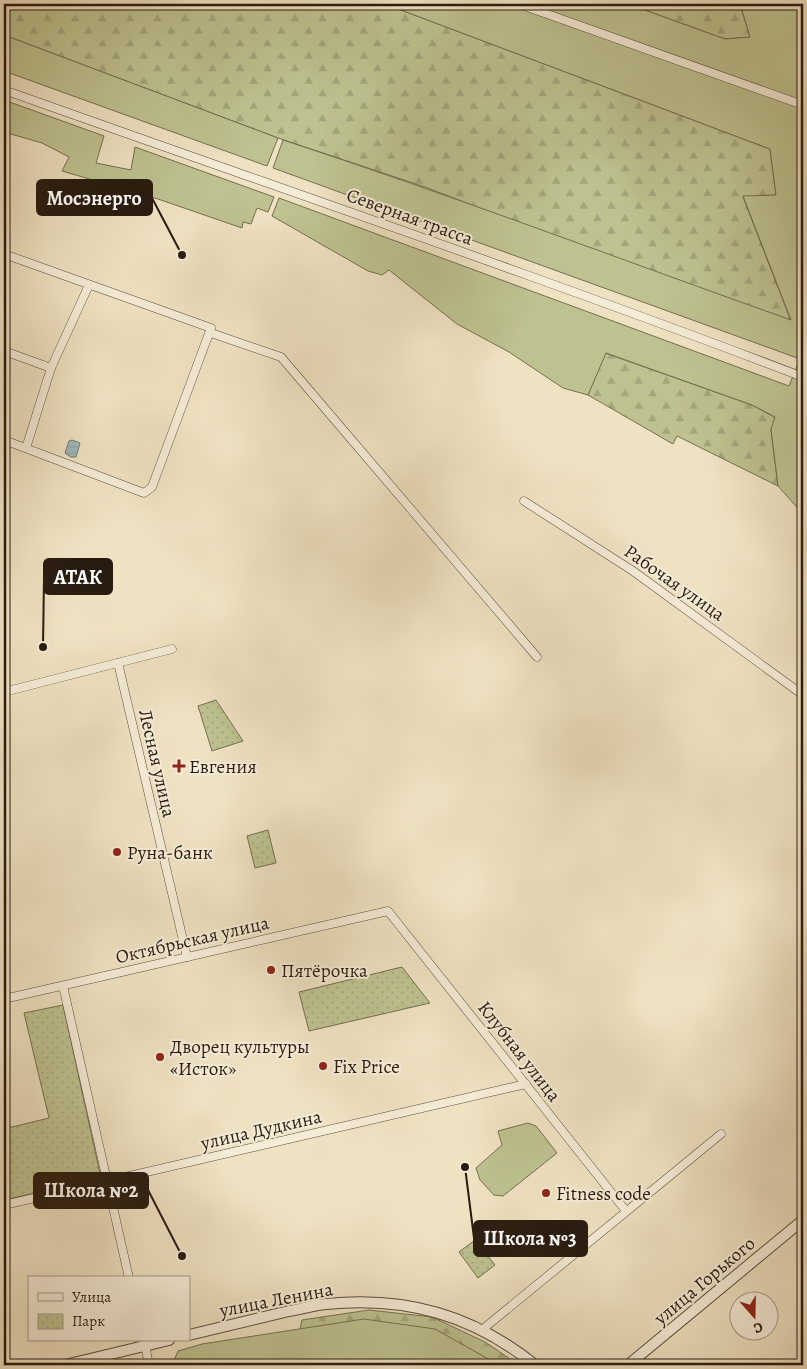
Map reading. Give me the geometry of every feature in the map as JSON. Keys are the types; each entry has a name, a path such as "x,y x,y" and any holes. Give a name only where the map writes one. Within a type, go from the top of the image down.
{"street":[{"path":"519,4 803,106"},
{"name":"Северная трасса","path":"4,90 263,183 357,213 803,377"},
{"path":"4,254 211,328 211,333 152,487 144,492 4,440"},
{"path":"26,448 51,368 89,285"},
{"path":"211,333 280,357 537,657"},
{"path":"4,351 51,368"},
{"name":"Рабочая улица","path":"524,500 633,571 803,695"},
{"path":"4,692 172,649"},
{"name":"Лесная улица","path":"118,663 187,957"},
{"name":"Октябрьская улица","path":"4,999 388,911"},
{"name":"Клубная улица","path":"388,911 626,1211"},
{"path":"64,986 128,1276"},
{"name":"улица Дудкина","path":"4,1205 526,1084"},
{"path":"483,1329 721,1134"},
{"name":"улица Горького","path":"628,1365 803,1220"},
{"name":"улица Ленина","path":"190,1335 324,1304 364,1302 403,1304 444,1313 483,1329 535,1365"},
{"path":"65,1365 144,1343 150,1365"}],"green space":[{"path":"4,4 385,4 770,149 776,195 743,197 791,321 532,228 425,187 278,138 4,35"},
{"path":"385,4 628,4 725,39 750,37 740,4 803,4 803,514 778,486 771,429 775,417 752,405 606,353 588,395 563,388 509,352 457,324 389,270 382,275 368,271 272,216 279,198 789,386 800,359 273,168 283,140 474,206 791,320 743,196 776,195 770,149"},
{"path":"628,4 740,4 750,37 725,39"},
{"path":"4,35 278,138 267,166 4,71"},
{"path":"4,100 104,136 96,163 131,170 135,147 274,197 268,212 257,208 251,224 243,222 242,228 158,199 62,171 69,157 42,143 4,132"},
{"path":"605,353 752,405 776,418 771,430 778,486 677,436 673,444 588,395"},
{"path":"216,700 243,741 212,751 198,706"},
{"path":"268,830 276,863 255,868 247,836"},
{"path":"402,967 430,1003 309,1031 299,992"},
{"path":"63,1005 101,1178 4,1200 4,1129 49,1118 24,1013"},
{"path":"528,1123 536,1126 557,1153 503,1196 494,1195 480,1180 476,1168 502,1145 498,1131"},
{"path":"475,1240 495,1265 478,1278 459,1252"},
{"path":"369,1310 432,1317 485,1342 519,1365 399,1365 296,1347 302,1320"},
{"path":"364,1319 435,1329 499,1365 172,1365 178,1351 202,1344"}],"water":[{"path":"72,440 80,443 76,457 71,457 65,453 69,441"}],"place":[{"name":"Мосэнерго","path":"182,255"},
{"name":"АТАК","path":"43,647"},
{"name":"Евгения","path":"179,766"},
{"name":"Руна-банк","path":"117,852"},
{"name":"Пятёрочка","path":"271,970"},
{"name":"Дворец культуры «Исток»","path":"160,1057"},
{"name":"Fix Price","path":"323,1066"},
{"name":"Школа №3","path":"465,1167"},
{"name":"Fitness code","path":"546,1193"},
{"name":"Школа №2","path":"182,1256"}]}
